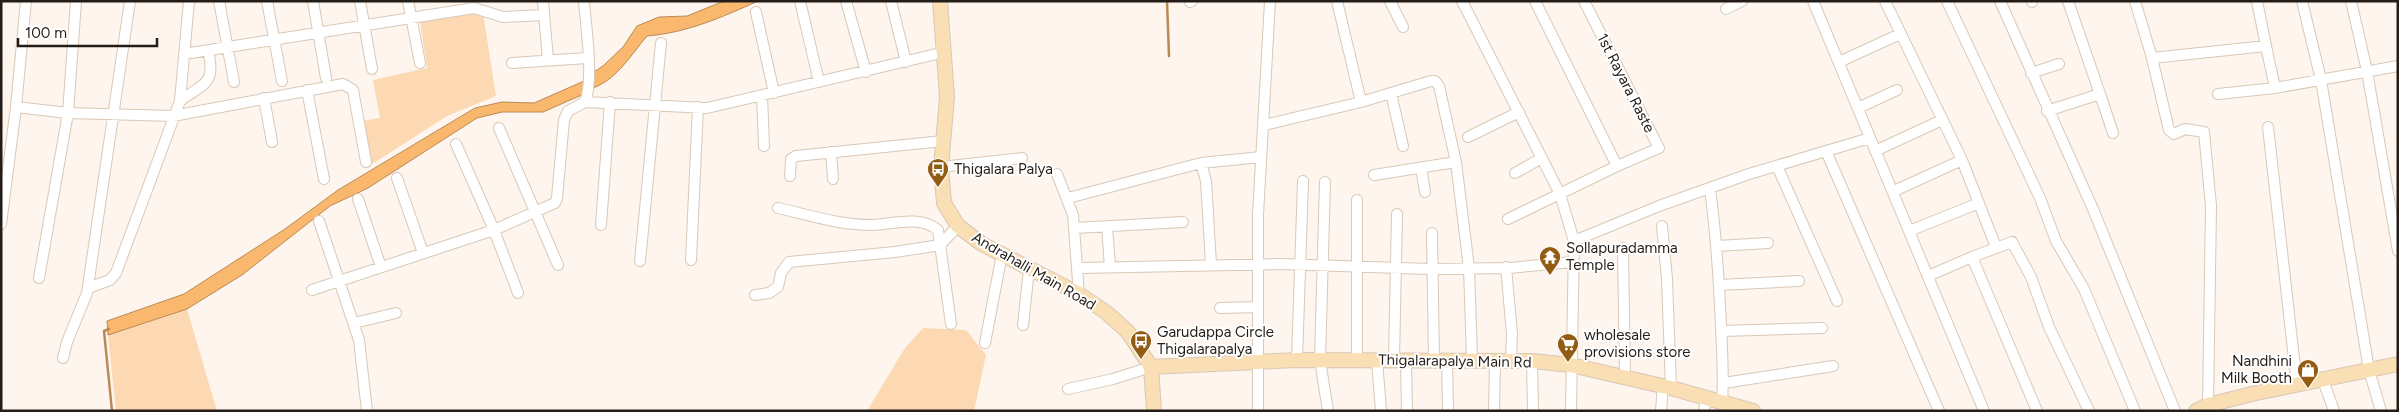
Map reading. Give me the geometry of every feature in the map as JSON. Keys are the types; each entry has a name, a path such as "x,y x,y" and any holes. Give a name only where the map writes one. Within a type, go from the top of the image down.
{"street":[{"path":"1,224 16,107 26,1"},
{"path":"39,278 68,113 76,1"},
{"path":"63,358 66,342 88,288 115,115 130,1"},
{"path":"88,288 110,280 116,273 180,101 189,1"},
{"path":"219,1 234,82"},
{"path":"267,1 282,81"},
{"path":"312,1 326,78"},
{"path":"360,1 372,69"},
{"path":"408,1 420,63"},
{"path":"543,1 548,60"},
{"path":"584,1 589,75 587,98"},
{"path":"800,1 819,82"},
{"path":"846,1 866,72"},
{"path":"892,1 906,62"},
{"name":"Andrahalli Main Road","path":"940,1 947,97 941,167 944,202 958,226 982,244 1080,294 1107,313 1128,332 1150,367 1154,411"},
{"path":"1258,411 1258,264 1270,1"},
{"path":"1337,1 1361,102"},
{"path":"1390,1 1403,27"},
{"path":"1462,1 1560,194 1574,241 1571,411"},
{"path":"1536,1 1617,166"},
{"name":"1st Rayara Raste","path":"1508,219 1617,166 1659,148 1584,1"},
{"path":"1726,9 1742,1"},
{"path":"1813,1 1875,151 1894,191 1909,232 1984,411"},
{"path":"1885,1 1962,160 1996,247"},
{"path":"1947,1 2040,198 2056,241 2084,289 2135,411"},
{"path":"2000,1 2047,111 2093,209 2175,411"},
{"path":"2068,1 2113,133"},
{"path":"2136,1 2152,58 2168,130 2174,134 2185,129 2204,132 2212,206 2202,408 2398,364"},
{"path":"2257,1 2275,88"},
{"path":"2302,1 2321,80 2369,370 2381,411"},
{"path":"2351,1 2366,71 2398,251"},
{"path":"184,54 411,18 455,6 482,8 503,17 517,18 543,15"},
{"path":"756,12 774,93"},
{"path":"1839,62 1900,34"},
{"path":"640,261 661,43"},
{"path":"2152,58 2266,46"},
{"path":"180,101 206,83 212,74 208,50"},
{"path":"312,290 494,230 555,203 564,120 568,111 587,98 610,102 707,108 945,52"},
{"path":"512,63 587,58"},
{"path":"2031,73 2059,64"},
{"path":"2218,94 2275,88 2398,66"},
{"path":"1264,125 1361,102 1435,81 1439,86 1456,162 1469,268 1472,359"},
{"path":"16,107 68,113 173,116 343,84 352,90 366,162"},
{"path":"307,90 324,179"},
{"path":"1858,108 1897,90"},
{"path":"1391,93 1404,146"},
{"path":"2047,111 2100,94"},
{"path":"762,96 764,146"},
{"path":"264,98 272,142"},
{"path":"601,225 610,102"},
{"path":"691,260 698,107"},
{"path":"1468,137 1518,112"},
{"path":"1875,151 1942,120"},
{"path":"2268,126 2297,386"},
{"path":"500,128 558,266"},
{"path":"1574,241 1659,206 1777,166 1870,138"},
{"path":"790,176 793,157 943,141"},
{"path":"456,144 494,230 518,293"},
{"path":"1826,151 1939,411"},
{"path":"831,152 833,179"},
{"path":"1068,198 1201,163 1262,156"},
{"path":"941,167 1022,158"},
{"path":"1515,173 1542,158"},
{"path":"1894,191 1962,160"},
{"path":"1374,175 1456,162"},
{"path":"1201,163 1206,181 1211,264"},
{"path":"1777,166 1838,301"},
{"path":"1421,168 1425,192"},
{"path":"1057,174 1068,198 1075,228 1080,294"},
{"path":"397,178 423,253"},
{"path":"1296,360 1298,264 1303,181"},
{"path":"1325,182 1320,360 1328,411"},
{"path":"1710,189 1717,246 1722,331 1724,383 1722,402"},
{"path":"358,199 381,267"},
{"path":"1357,200 1357,360"},
{"path":"1909,232 1979,203"},
{"path":"778,208 842,223 872,225 918,222 931,224 938,230 951,324"},
{"path":"1397,214 1400,360 1407,411"},
{"path":"319,221 359,340 367,411"},
{"path":"1075,228 1183,222"},
{"path":"755,295 768,294 778,287 781,273 790,262 896,252 940,245 958,226"},
{"path":"1107,226 1110,266"},
{"path":"1661,411 1667,387 1667,279 1662,226"},
{"path":"1432,233 1440,360 1448,411"},
{"path":"1928,276 2012,242 2031,277 2049,327 2089,411"},
{"path":"1717,246 1768,243"},
{"path":"1623,248 1625,378"},
{"path":"985,343 1002,254"},
{"path":"1972,257 2037,411"},
{"path":"1079,268 1211,264 1323,264 1434,269 1506,267 1573,262"},
{"path":"1506,267 1512,334 1512,359"},
{"path":"1024,325 1029,269"},
{"path":"1719,285 1799,281"},
{"path":"1220,308 1258,307"},
{"path":"354,324 396,313"},
{"path":"1722,331 1822,328"},
{"name":"Thigalarapalya Main Rd","path":"1150,367 1296,360 1512,359 1571,364 1667,387 1705,404 1722,402 1753,411"},
{"path":"1377,360 1381,411"},
{"path":"1494,360 1494,411"},
{"path":"1532,361 1533,411"},
{"path":"1724,383 1833,366"},
{"path":"1068,389 1113,379 1150,367"},
{"path":"2323,380 2334,411"}],"shaded area":[{"path":"724,1 758,1 690,28 647,36 616,73 593,88 591,74 603,66 623,47 637,26 659,17 687,16"},
{"path":"483,13 496,96 447,116 369,166 362,121 380,118 373,80 427,68 420,21"},
{"path":"584,81 584,94 543,112 502,112 477,118 368,188 330,206 242,275 187,309 108,335 107,321 184,294 285,229 338,190 475,108 502,102 534,103"},
{"path":"187,309 217,411 116,411 108,335"},
{"path":"923,328 966,330 986,355 974,411 867,411 905,348"}],"waterway":[{"path":"1167,1 1169,56"},
{"path":"109,329 104,331 112,411"}],"place":[{"name":"Thigalara Palya","path":"938,188"},
{"name":"Sollapuradamma Temple","path":"1550,276"},
{"name":"Garudappa Circle Thigalarapalya","path":"1141,360"},
{"name":"wholesale provisions store","path":"1568,363"},
{"name":"Nandhini Milk Booth","path":"2308,389"}]}
